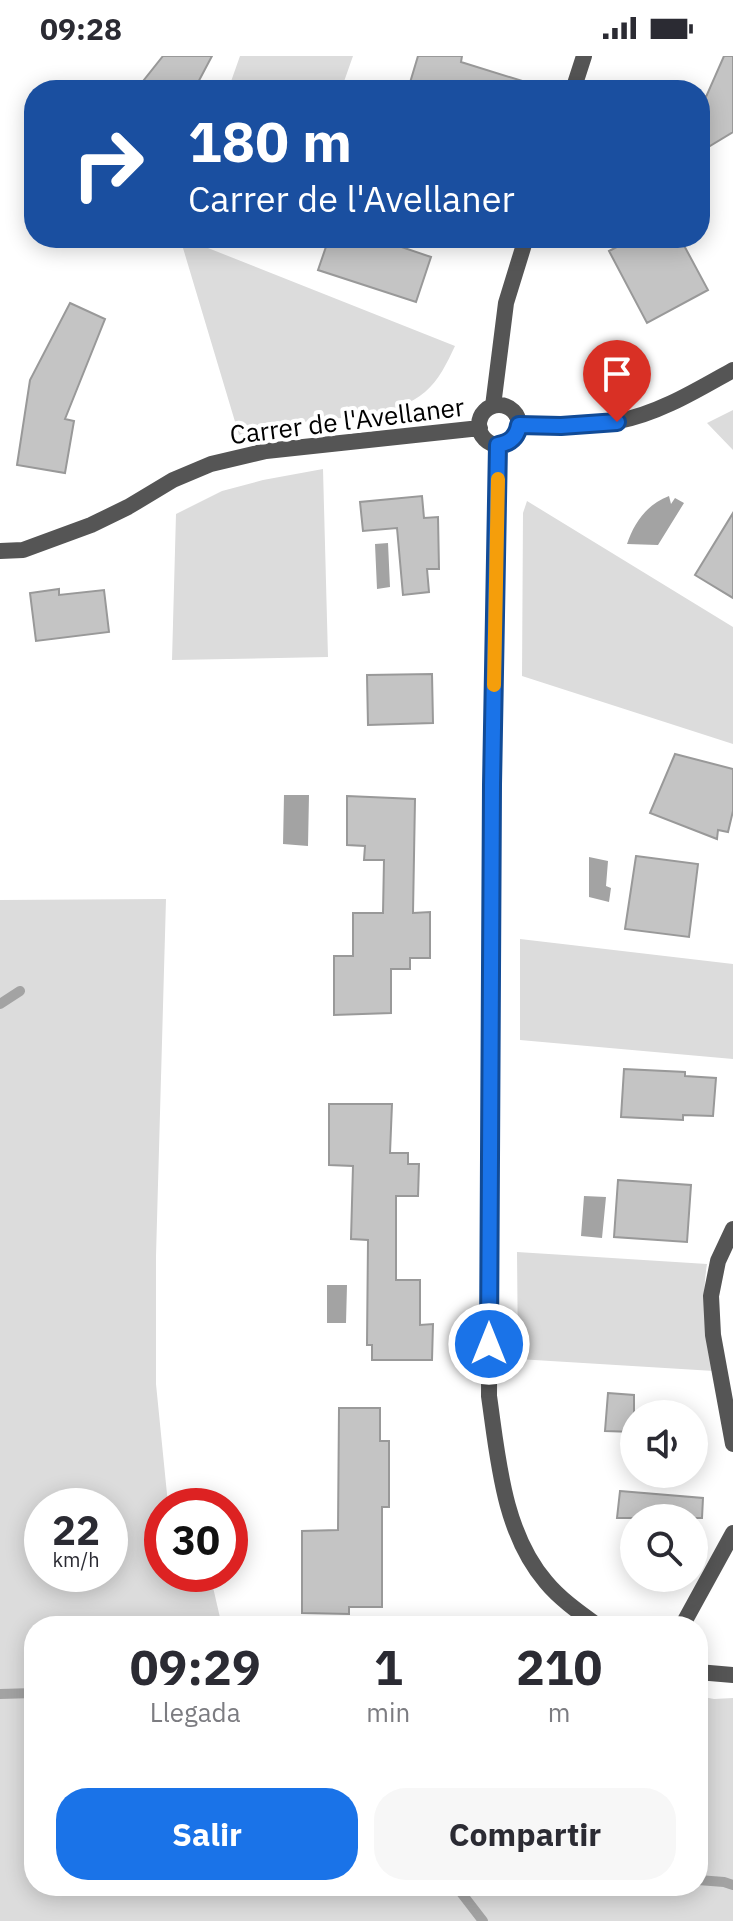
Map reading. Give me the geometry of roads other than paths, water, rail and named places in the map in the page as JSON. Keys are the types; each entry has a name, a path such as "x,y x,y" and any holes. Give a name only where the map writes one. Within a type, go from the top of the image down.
{"street":[{"path":"576,80 584,56"},
{"path":"493,406 506,303 523,248"},
{"path":"519,425 617,422 682,398 733,370"},
{"path":"493,406 510,408 519,425 518,432 510,441 498,445 487,441 480,428 481,418 493,406"},
{"name":"Carrer de l'Avellaner","path":"0,551 23,550 91,525 173,480 211,464 266,451 480,428"},
{"path":"498,445 492,801 489,1396 512,1519 527,1553 546,1582 586,1616"},
{"path":"733,1229 718,1261 711,1296 713,1335 733,1444"},
{"path":"687,1616 733,1533"},
{"path":"708,1673 733,1675"}],"waterway":[{"path":"0,1004 20,991"},
{"path":"0,1694 24,1693"},
{"path":"708,1881 733,1885"},
{"path":"464,1896 483,1921"}]}
